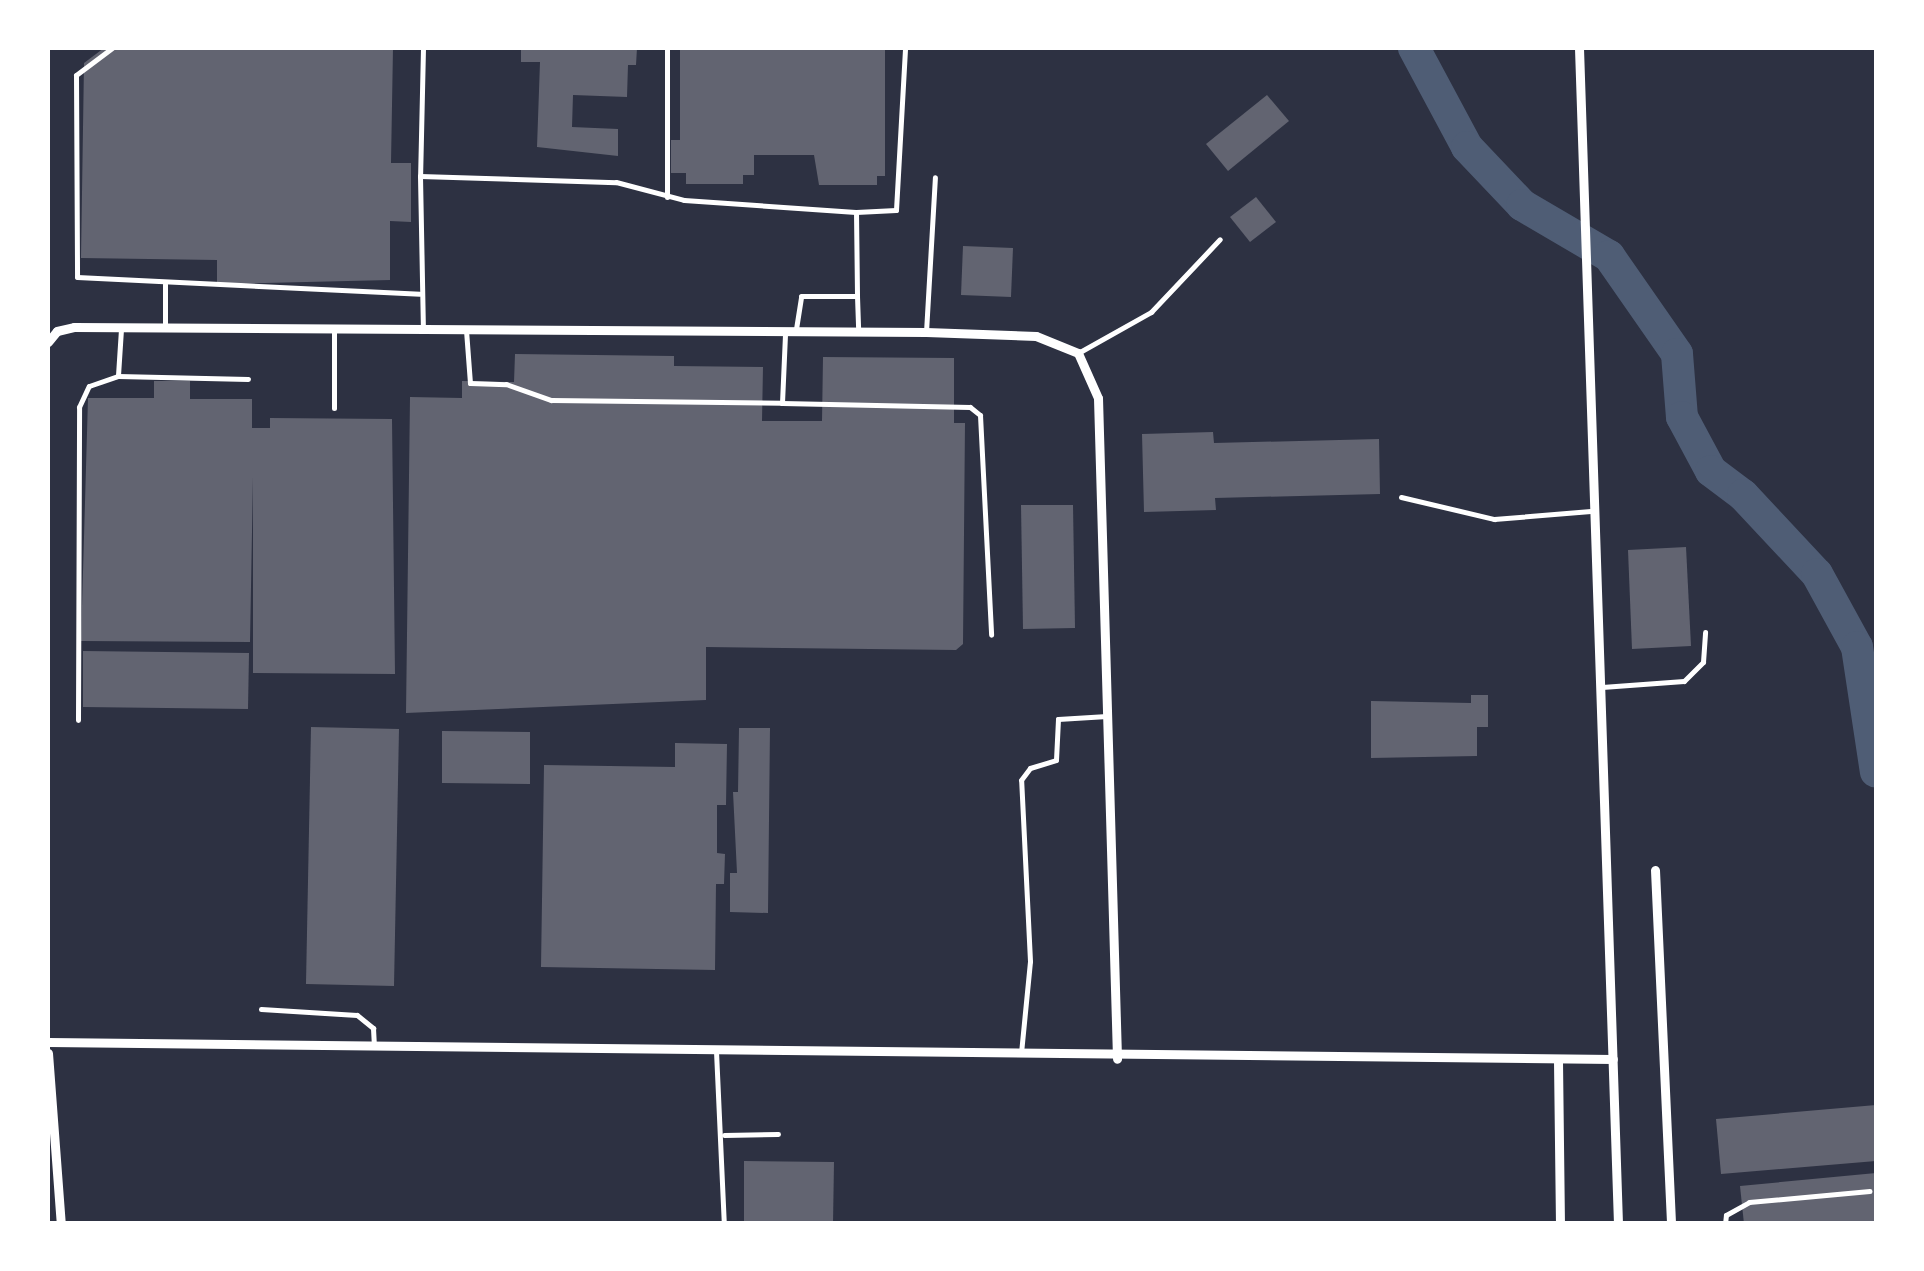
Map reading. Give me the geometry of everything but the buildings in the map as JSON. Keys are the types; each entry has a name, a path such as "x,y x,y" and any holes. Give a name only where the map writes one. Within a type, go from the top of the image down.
{"street":[{"path":"1580,48 1580,190 1618,1224"},
{"path":"48,342 57,331 74,327 334,332 926,332 1036,336 1078,353 1098,398 1116,1058"},
{"path":"1655,870 1672,1224"},
{"path":"48,1042 1021,1057 1613,1060"},
{"path":"48,1053 60,1224"},
{"path":"1558,1061 1560,1224"}],"lane":[{"path":"112,48 76,75 77,276 165,284 420,294"},
{"path":"423,48 423,330"},
{"path":"667,48 668,197"},
{"path":"420,176 616,182 668,197 856,212 896,210 905,48"},
{"path":"926,332 936,177"},
{"path":"856,212 858,332"},
{"path":"1078,353 1151,312 1220,240"},
{"path":"165,284 166,330"},
{"path":"782,404 790,333 801,296 858,296"},
{"path":"118,376 120,329"},
{"path":"466,330 470,382 506,384 551,400 970,407 980,415 991,635"},
{"path":"334,332 334,408"},
{"path":"78,720 79,407 90,386 118,376 248,380"},
{"path":"1401,498 1494,520 1591,511"},
{"path":"1599,687 1684,681 1703,662 1706,632"},
{"path":"1021,1057 1019,1017 1030,961 1021,780 1030,768 1056,760 1058,720 1107,716"},
{"path":"261,1009 357,1015 373,1028 374,1046"},
{"path":"716,1051 724,1135 724,1224"},
{"path":"724,1135 778,1134"},
{"path":"1726,1224 1726,1215 1749,1202 1870,1192"}],"waterway":[{"path":"1414,48 1467,147 1522,205 1609,256 1677,354 1682,417 1711,471 1743,495 1817,574 1857,647 1876,772"}]}
